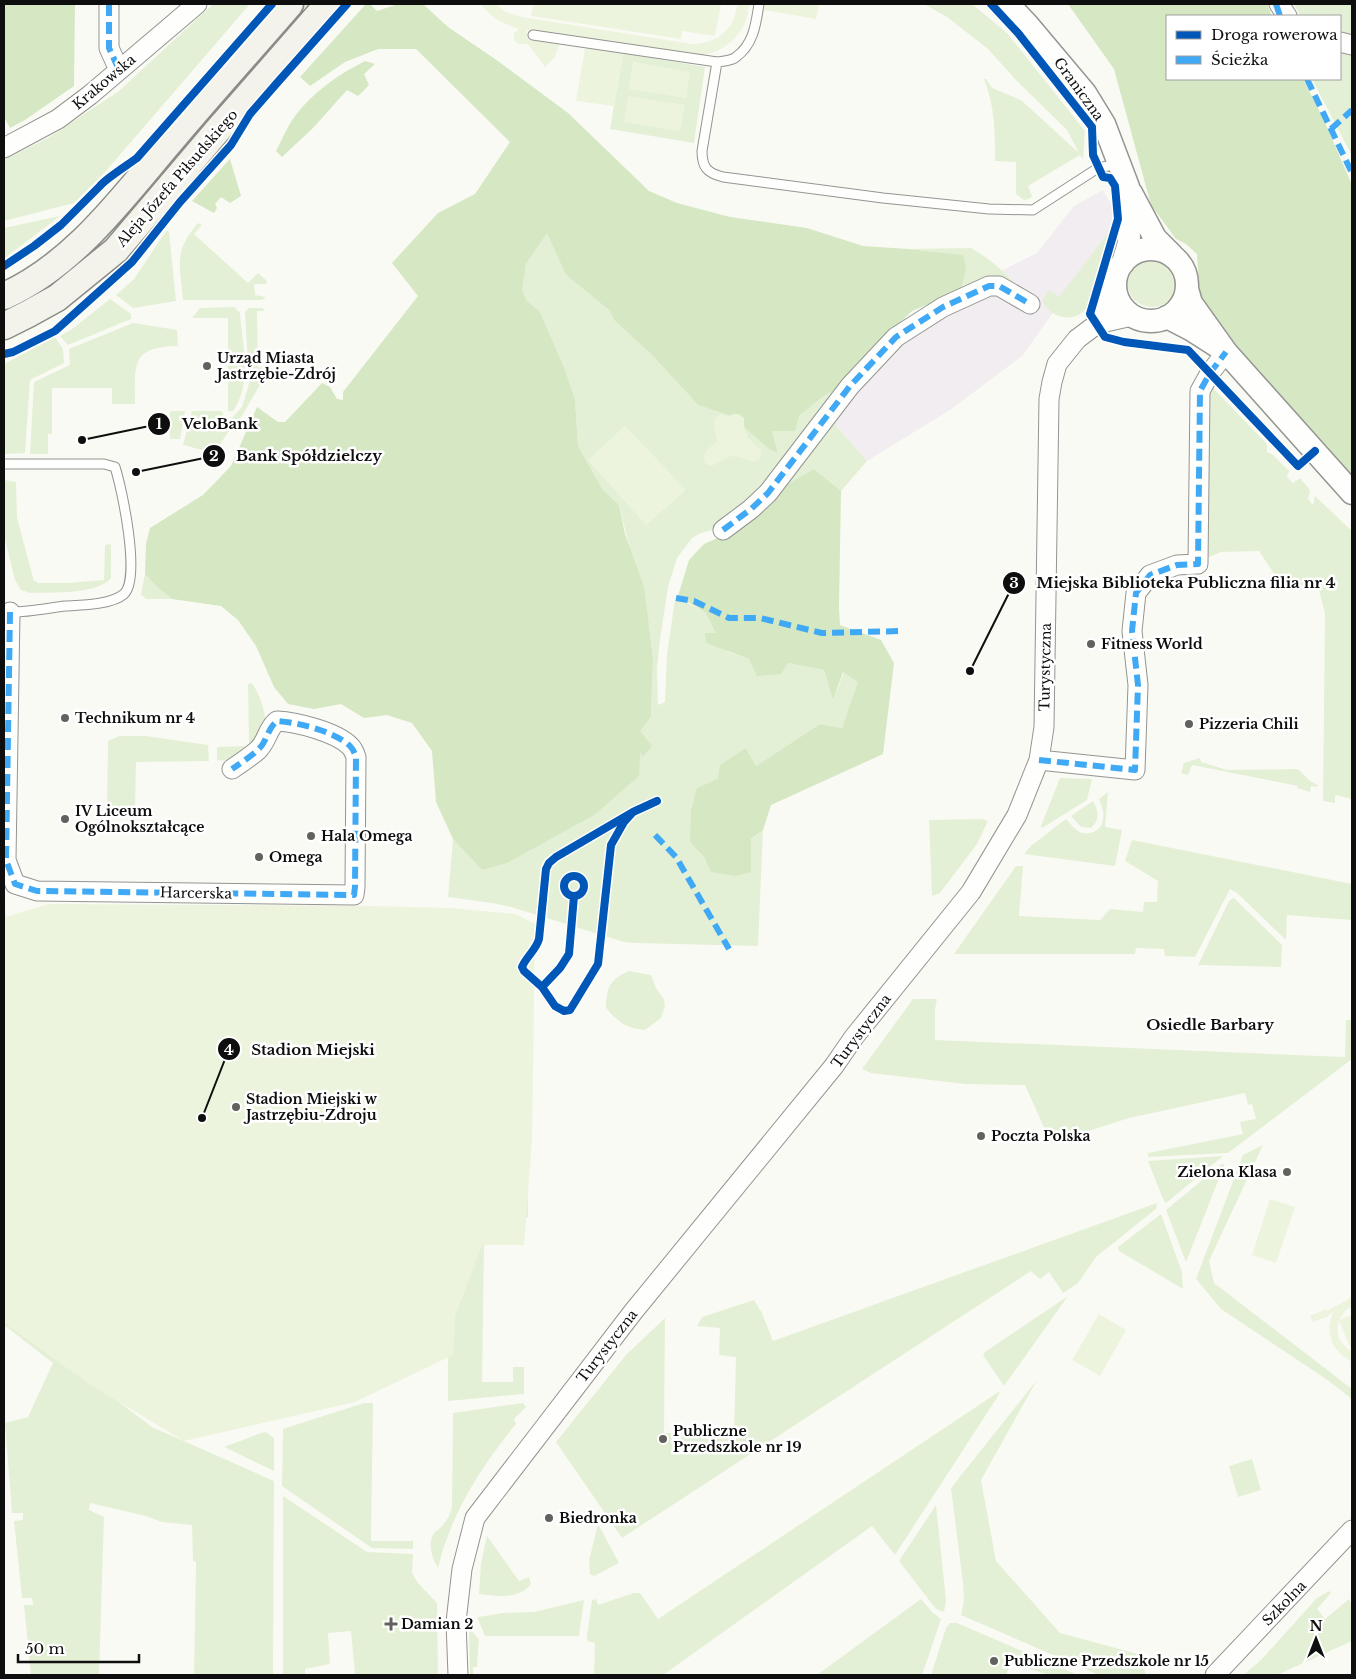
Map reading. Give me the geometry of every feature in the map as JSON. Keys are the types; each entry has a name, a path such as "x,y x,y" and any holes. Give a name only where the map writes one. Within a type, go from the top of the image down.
{"main road":[{"name":"Aleja Józefa Piłsudskiego","path":"4,296 17,290 58,262 103,221 197,109 290,4"},
{"name":"Aleja Józefa Piłsudskiego","path":"4,326 57,298 116,250 328,4"}],"street":[{"path":"109,4 109,48 119,70"},
{"name":"Krakowska","path":"4,148 58,119 90,95 197,4"},
{"name":"Graniczna","path":"1008,4 1085,93 1104,124 1128,187 1155,238 1175,258"},
{"path":"1279,4 1286,15"},
{"name":"Graniczna","path":"1122,263 1129,243 1128,187"},
{"path":"1187,289 1181,305 1168,317 1156,321 1143,320 1132,316 1117,297 1115,286 1117,274 1122,263 1131,255 1142,250 1153,249 1165,252 1175,258 1182,266 1186,277 1191,303 1226,352 1352,492"},
{"path":"723,530 751,509 768,493 850,386 896,337 943,307 989,286 999,286 1030,304"},
{"name":"Turystyczna","path":"1097,324 1115,286"},
{"name":"Turystyczna","path":"458,1675 456,1622 462,1569 475,1518 634,1312 828,1073 854,1037 971,892 1017,815 1039,760 1044,727 1049,399 1052,382 1057,364 1077,339 1097,324 1132,316"},
{"path":"1168,317 1226,352"},
{"path":"1039,760 1136,770 1138,685 1132,631 1136,593 1150,575 1177,565 1198,564 1200,390 1226,352"},
{"name":"Harcerska","path":"7,611 6,860 15,884 37,891 354,895 356,887 356,757 351,747 332,735 295,722 277,721 270,727 268,737 258,750 232,769"},
{"name":"Szkolna","path":"1215,1675 1352,1530"}],"lane":[{"path":"533,35 717,62 735,58 752,39 759,4"},
{"path":"717,62 702,161 706,170 723,177 892,199 989,209 1033,210 1098,168 1120,164"},
{"path":"4,464 104,464 115,468 129,530 130,583 125,592 117,598 99,603 7,611"}],"shaded area":[{"path":"1103,190 1112,206 1112,221 1107,237 1022,356 950,410 867,461 824,412 921,311 1037,253 1074,206"}],"green space":[{"path":"4,4 75,4 74,86 25,120 10,128 4,117"},
{"path":"213,4 250,4 106,171 74,203 4,221 4,160 48,138 119,91"},
{"path":"304,4 315,4 124,229 72,276 4,313 67,271 101,241 223,95"},
{"path":"366,4 370,4 377,11 398,4 423,4 448,27 568,113 649,191 677,203 730,217 807,228 863,246 963,255 966,268 961,290 912,311 885,337 848,382 821,398 799,416 795,431 772,431 778,453 769,449 731,416 698,405 653,356 614,320 609,310 566,275 547,233 526,264 522,290 526,300 540,312 564,367 575,399 578,446 603,490 619,505 625,534 644,587 653,658 651,717 640,731 652,746 642,757 640,751 639,776 594,815 507,863 482,870 453,839 436,802 432,751 412,723 387,715 364,718 341,704 314,709 288,704 274,687 256,646 238,620 221,606 172,599 145,574 146,544 150,528 203,495 231,466 257,407 278,422 285,422 322,383 330,387 337,399 343,400 343,392 418,296 392,263 438,213 475,194 510,142 416,49 378,49 345,62 310,86 300,77"},
{"path":"481,4 496,4 506,12 522,17 692,44 717,38 733,21 737,4 749,4 744,25 731,42 723,48 703,55 692,56 526,30 531,39 560,44 554,58 545,67 528,44 518,44 514,40 514,33 519,29 498,20"},
{"path":"533,4 721,4 715,36 682,31 681,39 531,16"},
{"path":"765,4 819,4 816,19 764,10"},
{"path":"924,4 972,4 1007,33 1085,131 1083,160 1080,155 1028,186 1032,196 1029,199 1024,200 1016,194 1016,162 995,161 992,110 984,79 992,88 1021,100 1079,153 1067,130 1016,80 988,49 947,17"},
{"path":"1068,4 1267,4 1272,15 1166,15 1166,80 1304,80 1323,118 1352,185 1352,476 1200,304 1197,254 1186,244 1176,239 1151,205 1114,69"},
{"path":"1294,4 1352,4 1352,39 1341,36 1341,15 1300,15"},
{"path":"585,48 623,53 614,106 576,101"},
{"path":"1341,48 1352,50 1352,156 1313,80 1341,80"},
{"path":"623,53 705,67 694,143 610,129"},
{"path":"365,61 375,64 364,74 369,85 358,96 347,90 313,128 282,157 276,151 295,116 309,100 327,85"},
{"path":"633,62 690,72 686,98 629,89"},
{"path":"628,96 685,105 680,131 624,122"},
{"path":"230,159 241,196 230,203 221,197 215,204 217,208 214,213 192,201"},
{"path":"60,216 6,257 4,258 4,228"},
{"path":"198,223 202,225 194,234 248,283 258,273 267,281 266,284 254,284 255,295 266,297 262,300 183,300 180,268 181,251 190,233"},
{"path":"1111,229 1086,309 1081,314 1068,317 1056,315 1050,311 1042,300 1049,290 1059,297"},
{"path":"166,231 169,231 176,301 133,308 116,295 134,279"},
{"path":"547,232 566,275 609,310 614,320 653,356 698,405 731,416 769,449 778,452 772,431 799,416 821,398 848,382 761,494 715,529 692,538 677,558 668,587 657,669 658,705 665,702 667,654 675,600 686,602 706,613 728,652 749,659 788,663 824,670 833,700 844,672 859,682 842,728 820,724 756,766 746,748 719,779 690,842 704,857 711,872 763,830 758,946 624,942 511,907 448,897 453,839 482,870 640,749 642,757 640,731 651,717 653,658 649,626 619,505 603,490 578,446 575,399 564,367 540,312 526,300 521,290 526,264"},
{"path":"971,248 999,268 1023,292 961,290 962,255 908,249"},
{"path":"1147,257 1157,257 1170,264 1177,277 1177,287 1170,300 1157,307 1147,307 1138,303 1131,296 1127,287 1127,277 1131,268 1138,261"},
{"path":"110,299 131,314 131,319 68,345 60,336 71,330"},
{"path":"234,307 240,313 245,376 239,400 233,411 228,411 228,318 192,318 200,308"},
{"path":"249,308 263,308 265,311 257,311 258,367 263,368 267,373 233,431 231,419 242,407 249,384 245,312"},
{"path":"133,323 177,330 178,346 151,350 139,360 135,378 135,404 112,404 112,388 52,388 52,434 48,434 48,454 30,454 34,382 70,365 69,349"},
{"path":"55,337 63,349 64,363 30,380 25,453 4,454 4,364"},
{"path":"1210,385 1267,444 1267,452 1272,454 1289,471 1287,477 1293,483 1300,478 1310,490 1308,499 1313,505 1315,496 1352,531 1352,799 1335,795 1335,803 1323,801 1325,614 1319,590 1285,590 1259,551 1221,552 1209,557 1202,546 1204,402"},
{"path":"170,411 185,411 180,439 170,439"},
{"path":"192,411 222,411 229,431 214,453 183,445"},
{"path":"721,414 729,417 733,414 739,414 744,418 746,433 761,450 761,458 754,462 730,456 716,464 709,465 705,463 704,456 709,448 717,442 714,423"},
{"path":"830,419 867,461 841,491 814,469 777,490"},
{"path":"625,426 686,490 646,525 588,460"},
{"path":"814,469 841,491 840,625 881,640 894,663 883,754 771,805 763,830 751,839 751,872 736,876 711,872 704,857 690,842 691,811 697,788 718,779 720,765 746,748 756,766 820,724 842,728 858,682 843,672 833,700 824,670 788,663 781,674 757,676 749,659 706,643 705,633 716,633 706,613 678,596 689,560 704,544 731,532 777,490"},
{"path":"4,480 16,482 17,518 34,581 37,583 68,583 104,580 105,545 111,544 111,578 96,587 74,592 30,593 21,590 15,580 4,535"},
{"path":"145,574 172,599 146,599 141,594"},
{"path":"252,683 263,707 267,734 233,761 217,760 217,747 249,746 248,684"},
{"path":"119,736 146,736 208,745 209,761 136,762 135,810 107,810 108,741"},
{"path":"1200,758 1201,762 1227,770 1298,769 1310,781 1318,785 1317,787 1311,786 1310,792 1297,788 1298,786 1192,765 1188,775 1181,773 1184,763"},
{"path":"1060,778 1092,779 1087,800 1042,828 1041,826"},
{"path":"1108,792 1105,827 1122,830 1115,866 1024,854 1032,845 1066,819 1080,832 1090,833 1096,831 1102,824 1103,819 1103,809 1099,799"},
{"path":"1093,801 1097,812 1096,821 1091,828 1081,827 1071,816"},
{"path":"981,819 988,821 977,844 940,893 932,896 929,820"},
{"path":"1132,840 1352,884 1352,920 1287,915 1286,940 1237,893 1230,889 1195,957 1165,956 1164,949 1136,948 1135,954 954,954 1016,866 1023,866 1019,916 1100,920 1110,909 1143,912 1144,902 1157,902 1158,881 1125,861"},
{"name":"Stadion Miejski w Jastrzębiu-Zdroju","path":"4,896 6,917 48,904 374,906 450,908 516,914 535,924 532,1141 524,1245 482,1245 455,1316 453,1355 355,1402 184,1441 89,1384 4,1323"},
{"path":"1234,898 1282,945 1281,967 1198,965 1229,901"},
{"path":"629,971 651,975 656,988 664,999 665,1006 661,1018 645,1030 623,1024 606,1008 610,985 617,977"},
{"path":"913,999 937,999 935,1040 1345,1057 1346,1020 1352,1020 1352,1059 1228,1153 1148,1157 1148,1153 1243,1134 1240,1122 1256,1119 1252,1104 1248,1105 1245,1093 1129,1118 1051,1143 1025,1085 965,1084 871,1073 862,1069"},
{"path":"1263,1145 1209,1261 1214,1283 1352,1389 1352,1399 1326,1379 1221,1309 1196,1279 1243,1155"},
{"path":"1223,1156 1166,1203 1148,1161"},
{"path":"1223,1163 1224,1166 1186,1262 1166,1210"},
{"path":"528,1164 528,1217 524,1218 524,1245 484,1245 482,1382 513,1382 513,1367 524,1367 524,1394 448,1401 448,1341 436,1341 490,1228"},
{"path":"1270,1199 1295,1207 1276,1263 1252,1255"},
{"path":"1157,1203 1156,1209 1096,1257 1078,1283 1063,1293 1049,1272 1040,1279 1031,1271 622,1538 556,1442 626,1355 665,1318 664,1433 734,1433 736,1357 719,1355 720,1328 697,1326 702,1317 754,1300 762,1313 773,1341"},
{"path":"1161,1214 1182,1272 1183,1289 1119,1251 1118,1247"},
{"path":"1068,1296 1004,1386 983,1355 985,1352"},
{"path":"1352,1297 1352,1307 1346,1310 1339,1320 1352,1315 1352,1351 1352,1362 1339,1353 1332,1341 1329,1328 1333,1312 1329,1316 1313,1322 1310,1316 1326,1309 1327,1311","holes":["1339,1321 1352,1351 1344,1346 1338,1335"]},
{"path":"1099,1314 1126,1330 1100,1376 1072,1360"},
{"path":"4,1315 152,1427 274,1481 273,1675 194,1675 196,1562 193,1561 192,1525 162,1522 146,1516 90,1503 89,1510 104,1517 99,1675 31,1675 24,1605 33,1605 32,1598 22,1598 14,1521 23,1520 23,1513 12,1513 5,1423 28,1417 53,1363 4,1325"},
{"path":"1037,1380 981,1480 996,1561 1060,1633 1138,1654 1146,1675 1099,1675 961,1615 964,1601 963,1583 951,1488"},
{"path":"1000,1391 895,1555 872,1526 663,1675 594,1675 595,1643 587,1641 592,1600 596,1599 598,1605 634,1593 640,1593 658,1619"},
{"path":"364,1403 373,1403 371,1541 413,1541 413,1549 372,1548 282,1486 283,1429"},
{"path":"523,1403 526,1407 514,1419 516,1424 479,1474 459,1510 438,1568 432,1555 431,1542 434,1533 446,1521 452,1507 453,1413"},
{"path":"266,1432 274,1438 274,1471 224,1447 261,1433"},
{"path":"1252,1459 1261,1490 1238,1497 1229,1466"},
{"path":"283,1496 367,1552 413,1554 412,1573 418,1583 437,1603 438,1675 355,1675 351,1631 328,1633 330,1664 305,1669 305,1675 283,1675"},
{"path":"936,1505 946,1600 944,1612 936,1609 899,1561"},
{"path":"598,1524 619,1563 594,1576 590,1574 589,1561"},
{"path":"487,1536 519,1581 529,1577 531,1584 520,1593 507,1596 479,1594 481,1563"},
{"path":"1329,1591 1331,1593 1317,1609 1325,1619 1349,1599 1352,1606 1352,1641 1277,1675 1243,1675 1261,1660 1317,1598"},
{"path":"921,1599 941,1619 922,1675 817,1675"},
{"path":"584,1600 579,1636 485,1636 478,1619 478,1617 503,1613 534,1612"},
{"path":"950,1623 957,1623 1078,1675 1049,1675 1011,1663 1006,1675 931,1675 946,1628"},
{"path":"469,1627 479,1640 477,1667 473,1667 473,1675 470,1675"}],"marked path":[{"path":"109,4 109,48 119,70"},
{"path":"1276,4 1280,15"},
{"path":"1307,80 1352,173"},
{"path":"1331,129 1352,110"},
{"path":"723,530 751,509 768,493 850,386 896,337 943,307 989,286 999,286 1030,304"},
{"path":"1039,760 1135,770 1138,685 1132,631 1136,593 1150,575 1177,565 1198,564 1200,391 1210,373 1226,352"},
{"path":"676,598 694,601 729,618 760,618 822,633 902,631"},
{"path":"10,612 6,860 15,884 37,891 354,895 356,757 350,746 336,736 326,732 295,723 277,721 258,750 232,769"},
{"path":"655,835 676,857 729,949"}],"cycle path":[{"path":"4,266 61,225 102,183 137,158 272,4"},
{"path":"4,354 13,352 55,331 132,262 180,202 231,145 250,114 347,4"},
{"path":"991,4 1018,33 1092,127 1093,155 1103,177 1110,178 1115,186 1118,219 1090,314 1105,337 1124,342 1188,350 1298,466 1315,451"},
{"path":"633,812 556,857 549,863 546,869 539,939 536,947 522,967 542,987 555,1006 564,1011 570,1010 598,964 611,845 624,822 633,812 657,801"},
{"path":"574,876 581,879 584,886 581,893 574,896 567,893 564,886 567,879 574,876"},
{"path":"542,987 560,968 569,954 574,896"}],"place":[{"name":"Urząd Miasta Jastrzębie-Zdrój","path":"207,366"},
{"name":"VeloBank","path":"82,440"},
{"name":"Bank Spółdzielczy","path":"136,472"},
{"name":"Fitness World","path":"1091,644"},
{"name":"Miejska Biblioteka Publiczna filia nr 4","path":"970,671"},
{"name":"Technikum nr 4","path":"65,718"},
{"name":"Pizzeria Chili","path":"1189,724"},
{"name":"IV Liceum Ogólnokształcące","path":"65,819"},
{"name":"Hala Omega","path":"311,836"},
{"name":"Omega","path":"259,857"},
{"name":"Stadion Miejski w Jastrzębiu-Zdroju","path":"236,1107"},
{"name":"Stadion Miejski","path":"202,1118"},
{"name":"Poczta Polska","path":"981,1136"},
{"name":"Zielona Klasa","path":"1287,1172"},
{"name":"Publiczne Przedszkole nr 19","path":"663,1439"},
{"name":"Biedronka","path":"549,1518"},
{"name":"Damian 2","path":"391,1624"},
{"name":"Publiczne Przedszkole nr 15","path":"994,1661"}],"district":[{"name":"Osiedle Barbary","path":"1210,1024"}]}
